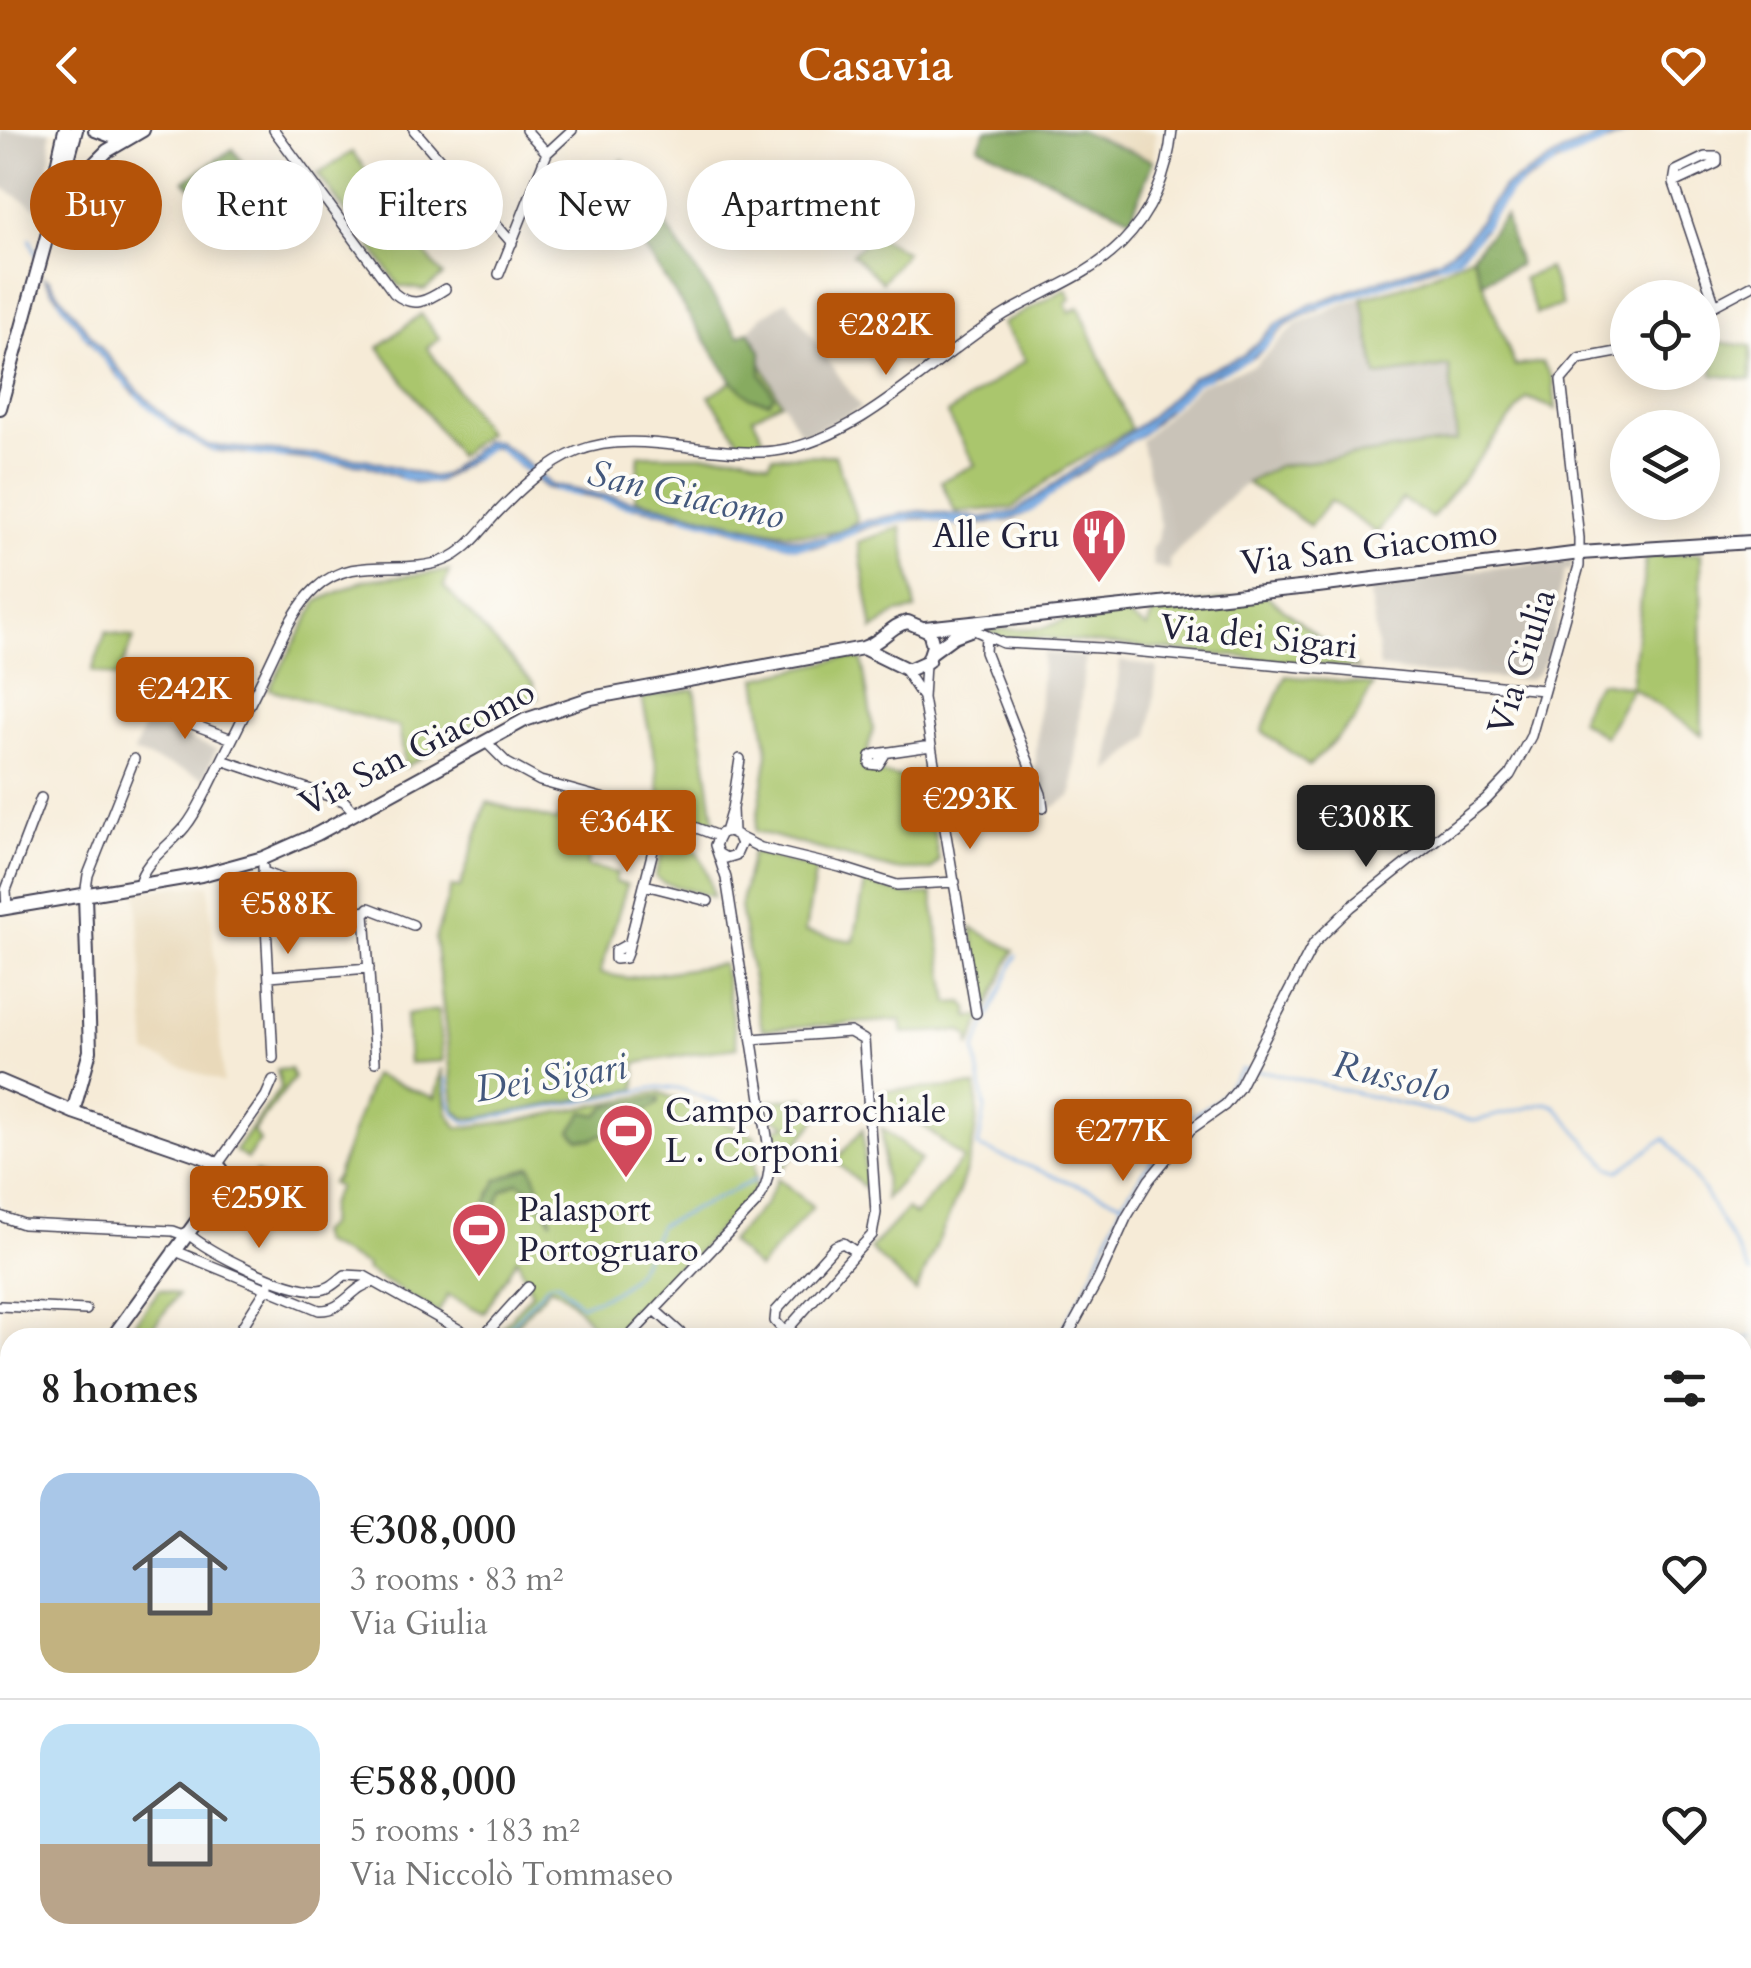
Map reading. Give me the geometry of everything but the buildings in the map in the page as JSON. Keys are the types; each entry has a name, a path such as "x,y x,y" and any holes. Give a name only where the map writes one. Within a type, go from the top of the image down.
{"street":[{"path":"69,132 119,136 142,130"},
{"path":"98,160 142,130"},
{"path":"274,130 394,293 417,304 444,289"},
{"path":"414,130 512,243"},
{"path":"526,130 547,154"},
{"path":"499,274 547,154 572,130"},
{"path":"139,884 147,866 193,816 284,636 316,588 344,572 363,567 426,564 452,556 469,545 556,461 600,444 760,452 798,446 858,417 894,396 1005,314 1104,260 1123,242 1155,198 1170,160 1172,130"},
{"path":"69,132 88,152 107,152"},
{"path":"58,160 69,132"},
{"path":"63,160 69,132"},
{"path":"64,160 69,132"},
{"path":"1674,183 1714,166 1717,157 1676,171 1674,183 1707,280"},
{"path":"0,408 41,250"},
{"path":"1720,302 1751,286"},
{"name":"Via Giulia","path":"1071,1328 1144,1188 1191,1129 1225,1105 1246,1075 1305,957 1325,930 1472,814 1510,774 1536,722 1542,690 1572,598 1580,553 1561,380 1579,359 1610,353"},
{"name":"Via San Giacomo","path":"926,628 1580,553 1751,542"},
{"name":"Via San Giacomo","path":"929,658 954,636 996,621"},
{"path":"889,660 888,635 894,627 908,622 926,628 932,638 923,698 976,1013"},
{"name":"Via dei Sigari","path":"972,630 1003,643 1542,690"},
{"name":"Via San Giacomo","path":"4,909 263,865 526,720 594,697 864,648 888,635"},
{"path":"986,638 984,652 1041,794 1043,808"},
{"path":"864,648 904,669 923,698"},
{"path":"904,669 915,669 929,658"},
{"path":"152,709 232,739"},
{"path":"484,741 507,763 540,781 662,815 725,839 905,886 955,882"},
{"path":"886,754 931,746"},
{"path":"73,1112 90,1051 85,896 88,875 134,759"},
{"path":"638,1328 764,1193 771,1164 726,878 725,839 740,759"},
{"path":"222,760 344,800 355,813"},
{"path":"4,909 6,890 41,798"},
{"path":"628,944 662,815"},
{"path":"725,839 736,854"},
{"path":"725,839 736,854"},
{"path":"736,854 760,848"},
{"path":"726,878 736,854"},
{"path":"273,1058 263,865 365,913"},
{"path":"644,885 708,901"},
{"path":"375,1062 365,913 369,908 413,926"},
{"path":"270,976 369,968"},
{"path":"752,1040 850,1032 864,1040 876,1213 872,1234 789,1328"},
{"path":"218,1164 273,1080"},
{"path":"0,1081 218,1164 224,1173 223,1185 119,1328"},
{"path":"0,1216 23,1224 173,1231 185,1234 213,1253 308,1289 328,1288 346,1275 376,1282 460,1328"},
{"path":"779,1328 774,1315 840,1242 856,1252"},
{"path":"173,1250 319,1310 338,1307 362,1284 376,1282"},
{"path":"241,1328 273,1278"},
{"path":"488,1328 528,1287"},
{"path":"328,1288 338,1307"},
{"path":"0,1306 86,1310"},
{"path":"655,1310 675,1328"}],"shaded area":[{"path":"0,130 50,130 50,160 30,160 30,204 0,186"},
{"path":"1079,130 1156,130 1153,161"},
{"path":"1472,255 1527,398 1432,518 1341,457 1278,466 1244,485 1223,503 1169,560 1170,570 1153,566 1151,548 1158,539 1160,526 1141,440 1201,384 1255,365 1296,325 1345,303 1447,270"},
{"path":"787,300 861,408 802,437 761,363 761,351 749,331 761,317"},
{"path":"1570,560 1573,563 1571,571 1565,570 1556,603 1562,605 1545,662 1527,680 1380,668 1368,581"},
{"path":"1043,653 1085,657 1072,796 1049,810 1035,768"},
{"path":"1120,661 1157,667 1150,736 1108,772"},
{"path":"145,722 216,749 205,778 134,753"},
{"path":"209,884 223,1083 147,1053 137,891"}],"green space":[{"path":"986,130 1079,130 1153,161 1131,218 978,146"},
{"path":"233,149 241,160 216,160"},
{"path":"352,152 358,160 343,160 343,208 323,181 323,171"},
{"path":"1505,216 1519,265 1482,282 1472,255"},
{"path":"667,227 739,336 749,331 761,351 761,374 774,396 769,402 751,398 732,381 646,250 667,250"},
{"path":"374,250 422,250 443,276 424,290 399,286"},
{"path":"857,250 906,252 882,282 852,254"},
{"path":"1472,255 1515,366 1542,362 1553,379 1556,409 1527,398 1432,518 1402,499 1377,533 1330,501 1310,526 1247,483 1278,466 1457,441 1449,366 1377,376 1362,298 1416,282"},
{"path":"1549,268 1562,305 1536,314 1523,278"},
{"path":"1066,289 1071,299 1066,303 1070,312 1079,307 1131,429 1055,475 1013,508 955,512 941,481 975,465 947,414 1026,360 1002,324"},
{"path":"421,314 440,339 427,347 487,433 458,456 379,347"},
{"path":"1720,342 1751,346 1751,380 1720,376"},
{"path":"761,363 781,402 753,417 765,441 740,441 709,396"},
{"path":"639,455 744,455 769,463 773,456 835,455 857,520 840,530 815,534 784,532 635,499"},
{"path":"901,527 916,610 897,613 873,630 858,542"},
{"path":"1701,553 1702,735 1632,688 1605,737 1579,720 1599,682 1631,687 1646,556"},
{"path":"449,571 444,587 533,683 538,698 502,713 405,767 399,727 269,689 318,601 365,580"},
{"path":"1266,595 1357,668 1042,638 1002,638 984,630 1043,628 1062,621 1122,613 1147,628 1154,609"},
{"path":"106,632 134,638 117,678 92,671"},
{"path":"844,658 862,660 873,729 863,770 925,782 939,861 931,870 895,870 755,831 768,754 757,678"},
{"path":"1286,676 1373,685 1354,721 1309,766 1262,731"},
{"path":"695,689 715,825 662,810 642,698"},
{"path":"487,802 557,821 563,803 602,815 587,866 617,873 615,882 627,885 600,973 627,978 723,964 737,1047 636,1063 636,1089 478,1118 464,1118 455,1110 435,939 451,887 460,888"},
{"path":"667,833 687,844 700,858 713,897 655,877"},
{"path":"752,852 816,869 805,932 854,941 865,883 907,895 932,894 949,1003 963,1002 969,1017 983,1017 970,1047 969,1036 963,1031 903,1033 901,1020 762,1030 740,907"},
{"path":"972,928 1014,950 985,1015"},
{"path":"438,1010 443,1061 409,1063 406,1015"},
{"path":"442,1068 448,1113 458,1128 521,1120 660,1092 755,1136 755,1190 619,1328 595,1328 572,1303 550,1287 513,1328 502,1328 532,1293 517,1258 484,1313 448,1295 438,1313 366,1270 367,1266 321,1243 318,1233 328,1225 329,1205 338,1187 331,1183 373,1075 435,1098"},
{"path":"290,1069 294,1078 253,1131 260,1141 247,1159 235,1151 281,1087 277,1070"},
{"path":"976,1086 977,1111 968,1164 916,1292 870,1249 907,1209 915,1215 963,1159 907,1112 897,1123 880,1109 879,1091"},
{"path":"804,1097 823,1112 780,1172 774,1129 787,1125 771,1117 770,1101"},
{"path":"660,1098 658,1104 593,1139 579,1139 571,1131 584,1112 598,1115 607,1106"},
{"path":"882,1128 921,1160 885,1199"},
{"path":"863,1129 866,1189 835,1161"},
{"path":"531,1166 552,1221 531,1191 518,1182 502,1191 488,1226 481,1214 497,1180"},
{"path":"256,1172 276,1187 261,1228 255,1235 215,1222 214,1212 235,1182 250,1180"},
{"path":"778,1178 813,1207 758,1269 729,1242 765,1204"},
{"path":"160,1289 178,1295 152,1328 132,1328"}],"water":[{"path":"1616,130 1634,130 1558,162 1511,191 1479,235 1455,259 1326,305 1287,324 1256,356 1197,382 1143,433 1032,510 1010,520 964,526 928,518 911,519 871,526 819,546 796,547 695,519 546,488 498,448 489,447 438,482 416,483 365,465 210,450 184,435 138,397 97,352 44,278 141,393 184,431 207,445 365,459 432,477 444,475 485,441 496,441 551,485 799,539 826,537 864,521 920,511 981,518 1015,512 1144,422 1193,377 1244,355 1277,324 1310,305 1440,259 1465,240 1503,188 1568,149"}],"waterway":[{"name":"San Giacomo","path":"1622,135 1634,130"},
{"name":"San Giacomo","path":"1562,161 1605,142"},
{"name":"San Giacomo","path":"1535,175 1555,164"},
{"name":"San Giacomo","path":"1484,228 1511,191 1520,185"},
{"name":"San Giacomo","path":"1439,265 1457,258 1480,235"},
{"name":"San Giacomo","path":"34,250 37,257"},
{"name":"San Giacomo","path":"1321,307 1413,275"},
{"name":"San Giacomo","path":"59,299 87,337"},
{"name":"San Giacomo","path":"1261,350 1273,338"},
{"name":"San Giacomo","path":"92,343 111,368"},
{"name":"San Giacomo","path":"1218,374 1251,358"},
{"name":"San Giacomo","path":"117,374 128,387"},
{"name":"San Giacomo","path":"1169,408 1197,382 1210,377"},
{"name":"San Giacomo","path":"137,396 172,428"},
{"name":"San Giacomo","path":"1131,440 1149,427"},
{"name":"San Giacomo","path":"178,433 215,451"},
{"name":"San Giacomo","path":"473,459 490,447"},
{"name":"San Giacomo","path":"498,448 531,474"},
{"name":"San Giacomo","path":"248,454 285,458"},
{"name":"San Giacomo","path":"313,461 340,463"},
{"name":"San Giacomo","path":"400,478 432,482"},
{"name":"San Giacomo","path":"996,522 1032,510 1070,479"},
{"name":"San Giacomo","path":"554,490 580,496"},
{"name":"San Giacomo","path":"602,500 634,508"},
{"name":"San Giacomo","path":"681,516 722,526"},
{"name":"San Giacomo","path":"927,518 958,525"},
{"name":"San Giacomo","path":"883,524 909,519"},
{"name":"San Giacomo","path":"734,529 796,547 809,546"},
{"name":"San Giacomo","path":"826,543 856,532"},
{"path":"1017,955 975,1049 985,1109 978,1147 1119,1201"},
{"name":"Russolo","path":"1063,1328 1088,1284 1122,1203 1176,1125 1216,1101 1242,1069 1474,1121 1546,1103 1555,1106 1609,1167 1619,1171 1665,1138 1703,1190 1751,1274"},
{"name":"Dei Sigari","path":"447,1078 453,1109 467,1122 659,1087 684,1090 747,1115"},
{"path":"659,1226 757,1179"},
{"path":"508,1328 549,1283 557,1282 581,1305 622,1286 638,1269 658,1229"}],"place":[{"name":"Alle Gru","path":"1099,585"},
{"name":"Campo parrochiale L . Corponi","path":"626,1180"},
{"name":"Palasport Portogruaro","path":"479,1279"}]}
